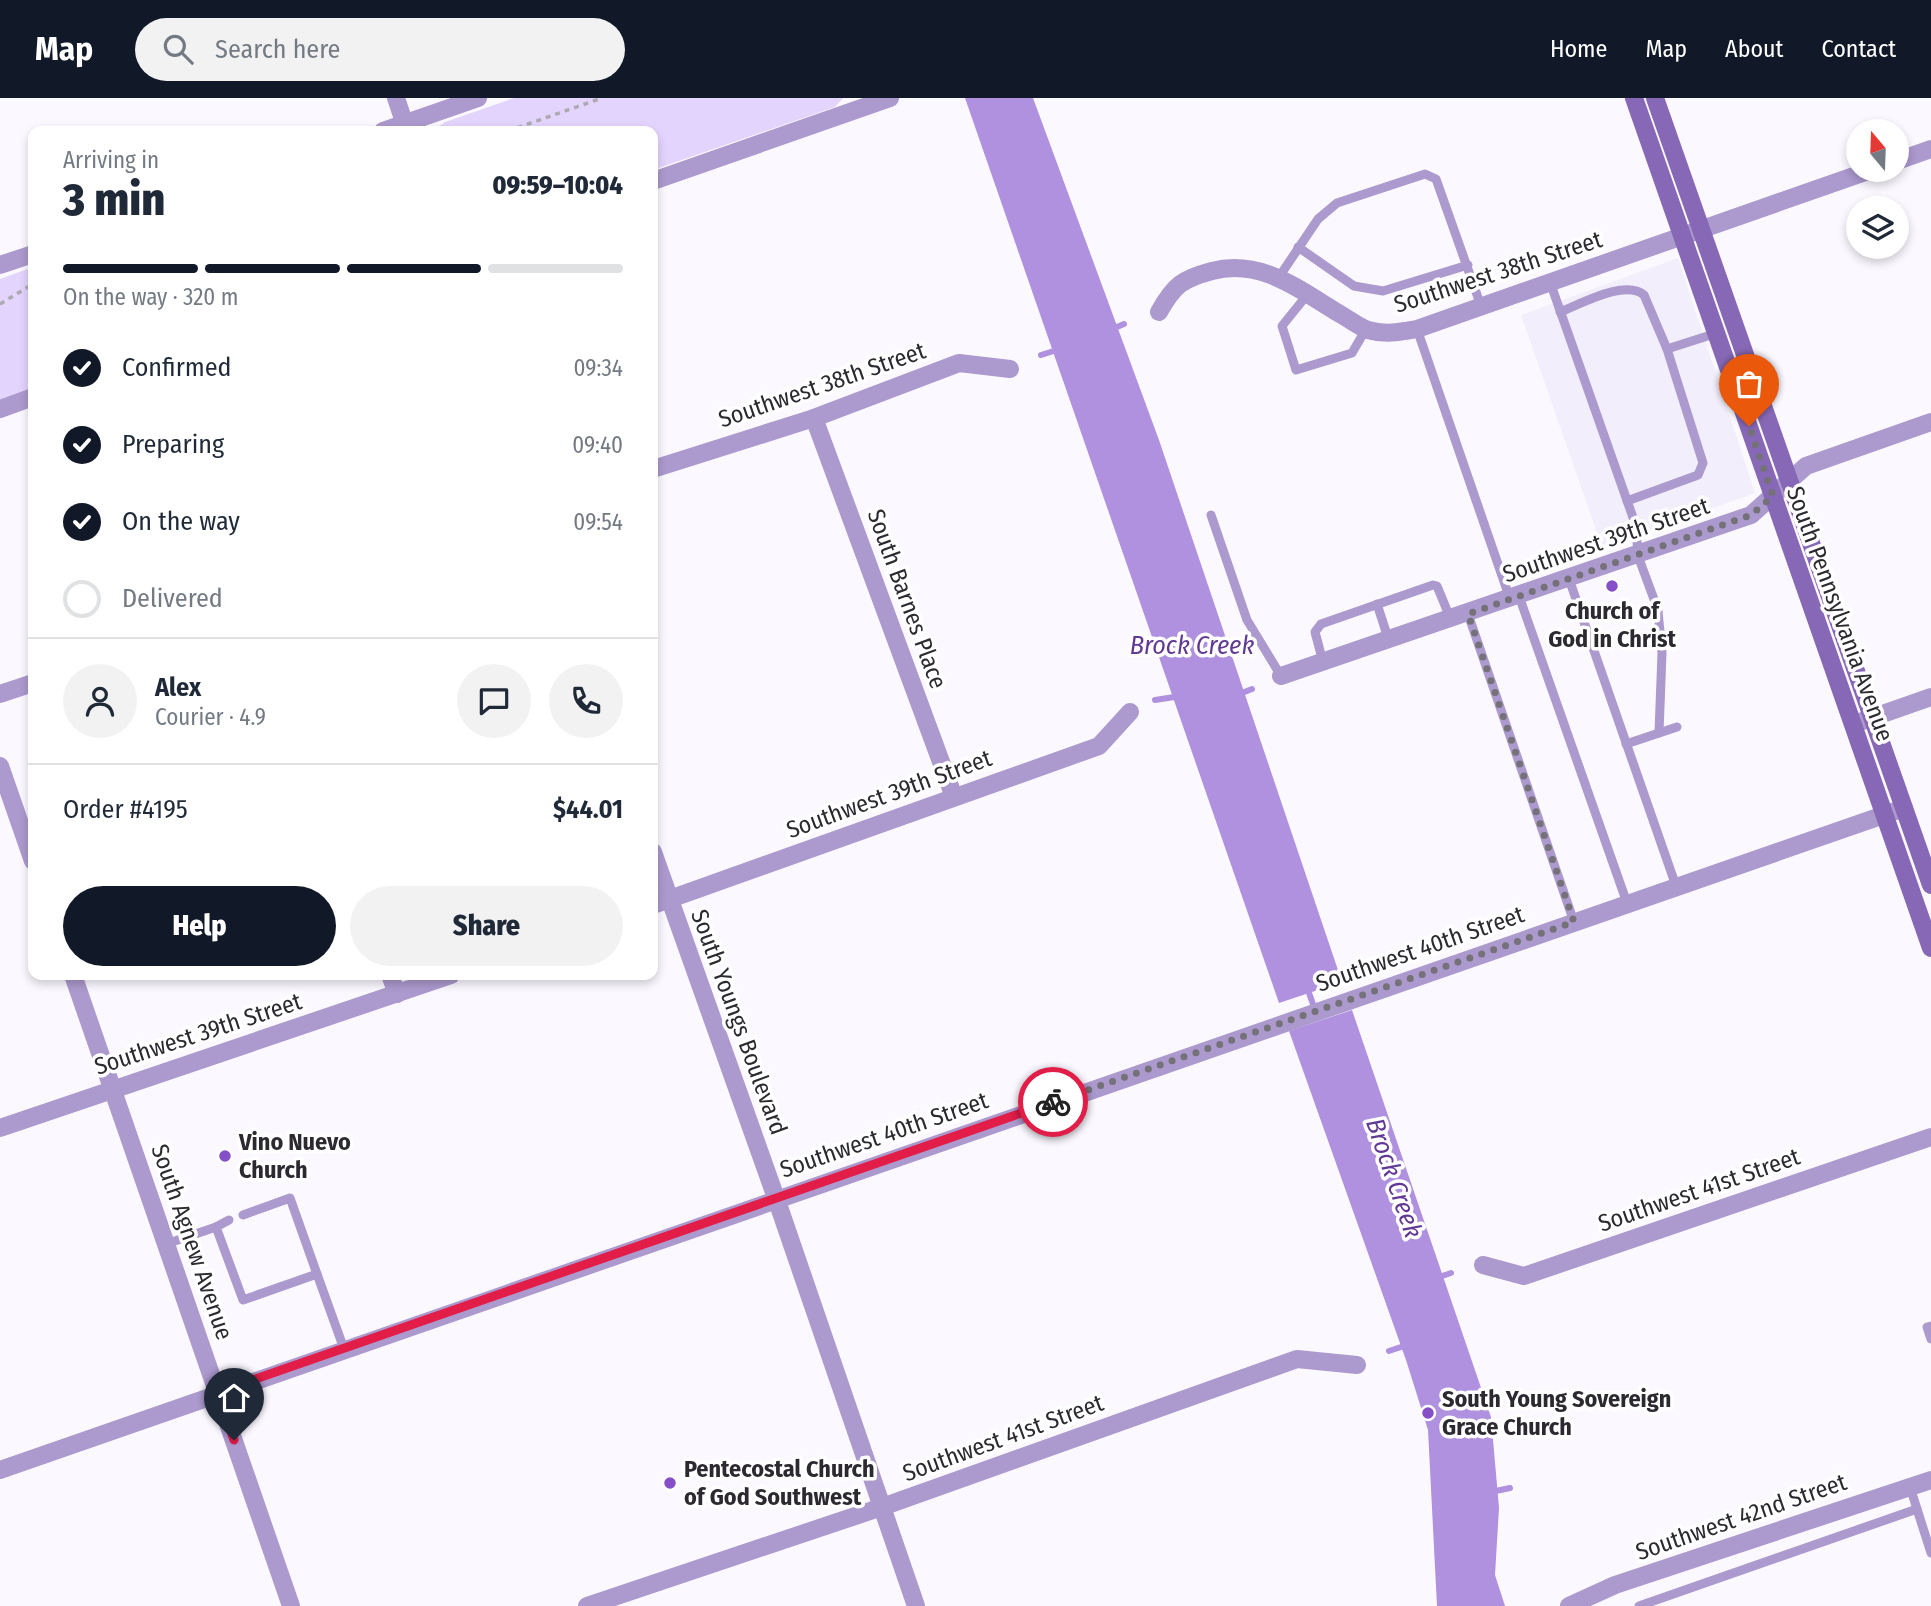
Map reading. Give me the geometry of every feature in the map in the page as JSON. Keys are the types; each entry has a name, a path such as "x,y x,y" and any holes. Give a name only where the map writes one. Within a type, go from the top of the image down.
{"main road":[{"name":"South Pennsylvania Avenue","path":"1634,98 1691,233 1789,481 1931,885"},
{"name":"South Pennsylvania Avenue","path":"1655,98 1718,332 1931,948"}],"street":[{"path":"396,98 406,126"},
{"path":"408,126 478,98"},
{"path":"658,179 867,102 890,98"},
{"path":"1909,157 1931,149"},
{"name":"Southwest 38th Street","path":"1159,312 1172,289 1191,277 1224,268 1252,267 1279,277 1366,329 1383,333 1416,329 1846,179"},
{"path":"0,265 28,256"},
{"name":"Southwest 38th Street","path":"658,466 814,418 959,363 1010,369"},
{"path":"0,409 28,399"},
{"name":"South Barnes Place","path":"814,418 954,797"},
{"name":"Southwest 39th Street","path":"1281,676 1638,556 1751,515 1805,466 1931,422"},
{"path":"0,694 28,684"},
{"path":"1854,724 1931,697"},
{"name":"Southwest 39th Street","path":"661,902 1099,746 1130,712"},
{"path":"0,765 28,846"},
{"name":"Southwest 40th Street","path":"0,1470 1904,808"},
{"name":"South Youngs Boulevard","path":"658,883 661,902 776,1198 916,1606"},
{"name":"South Agnew Avenue","path":"75,980 291,1606"},
{"path":"392,980 397,994"},
{"name":"Southwest 39th Street","path":"0,1128 437,980"},
{"name":"Southwest 41st Street","path":"1483,1265 1524,1276 1931,1137"},
{"name":"Southwest 41st Street","path":"587,1606 882,1507 1297,1359 1357,1365"},
{"name":"Southwest 42nd Street","path":"1569,1606 1593,1601 1931,1479"}],"lane":[{"path":"1279,277 1318,219 1337,204 1425,174 1436,179 1481,306"},
{"path":"1298,247 1354,286 1383,291 1468,265"},
{"path":"1550,282 1636,526 1638,556 1657,607 1662,653 1659,733"},
{"path":"1560,312 1615,292 1631,289 1639,291 1644,295 1667,349 1699,442 1703,463 1698,475 1627,501"},
{"path":"1307,295 1282,326 1296,370 1352,353 1366,329"},
{"path":"1416,329 1627,903"},
{"path":"1667,349 1718,332"},
{"path":"1211,514 1247,620 1281,676"},
{"path":"1569,579 1676,886"},
{"path":"1324,663 1315,632 1321,624 1433,585 1437,586 1459,617 1574,922"},
{"path":"1377,604 1389,641"},
{"path":"1626,744 1677,727"},
{"path":"243,1215 290,1198 344,1349"},
{"path":"166,1244 229,1220"},
{"path":"216,1227 243,1300 317,1274"},
{"path":"1931,1326 1927,1327 1931,1339"},
{"path":"1910,1487 1931,1553"},
{"path":"1639,1606 1917,1509"}],"path":[{"path":"522,126 602,98"},
{"path":"0,304 28,287"}],"shaded area":[{"path":"514,98 843,98 835,107 658,168 658,126 439,126"},
{"path":"1678,258 1755,493 1602,547 1521,315"},
{"path":"28,269 28,390 0,400 0,279"}],"water":[{"name":"Brock Creek","path":"965,98 1033,98 1159,440 1342,982 1279,1003"},
{"name":"Brock Creek","path":"1352,1010 1491,1417 1499,1508 1495,1575 1505,1606 1437,1606 1428,1430 1406,1360 1289,1031"}],"waterway":[{"path":"1110,330 1124,324"},
{"path":"1041,355 1060,349"},
{"path":"1237,695 1252,689"},
{"path":"1155,700 1181,696"},
{"name":"Brock Creek","path":"1307,987 1315,1010"},
{"path":"1436,1278 1451,1273"},
{"path":"1389,1351 1407,1345"},
{"path":"1491,1492 1510,1488"}],"way so far":[{"path":"1053,1102 1574,922 1468,614 1751,515 1773,496 1749,426"}],"place":[{"name":"Church of God in Christ","path":"1612,586"},
{"name":"Vino Nuevo Church","path":"225,1156"},
{"name":"South Young Sovereign Grace Church","path":"1428,1413"},
{"name":"Pentecostal Church of God Southwest","path":"670,1483"}],"route":[{"path":"234,1440 218,1392 1053,1102"}]}
